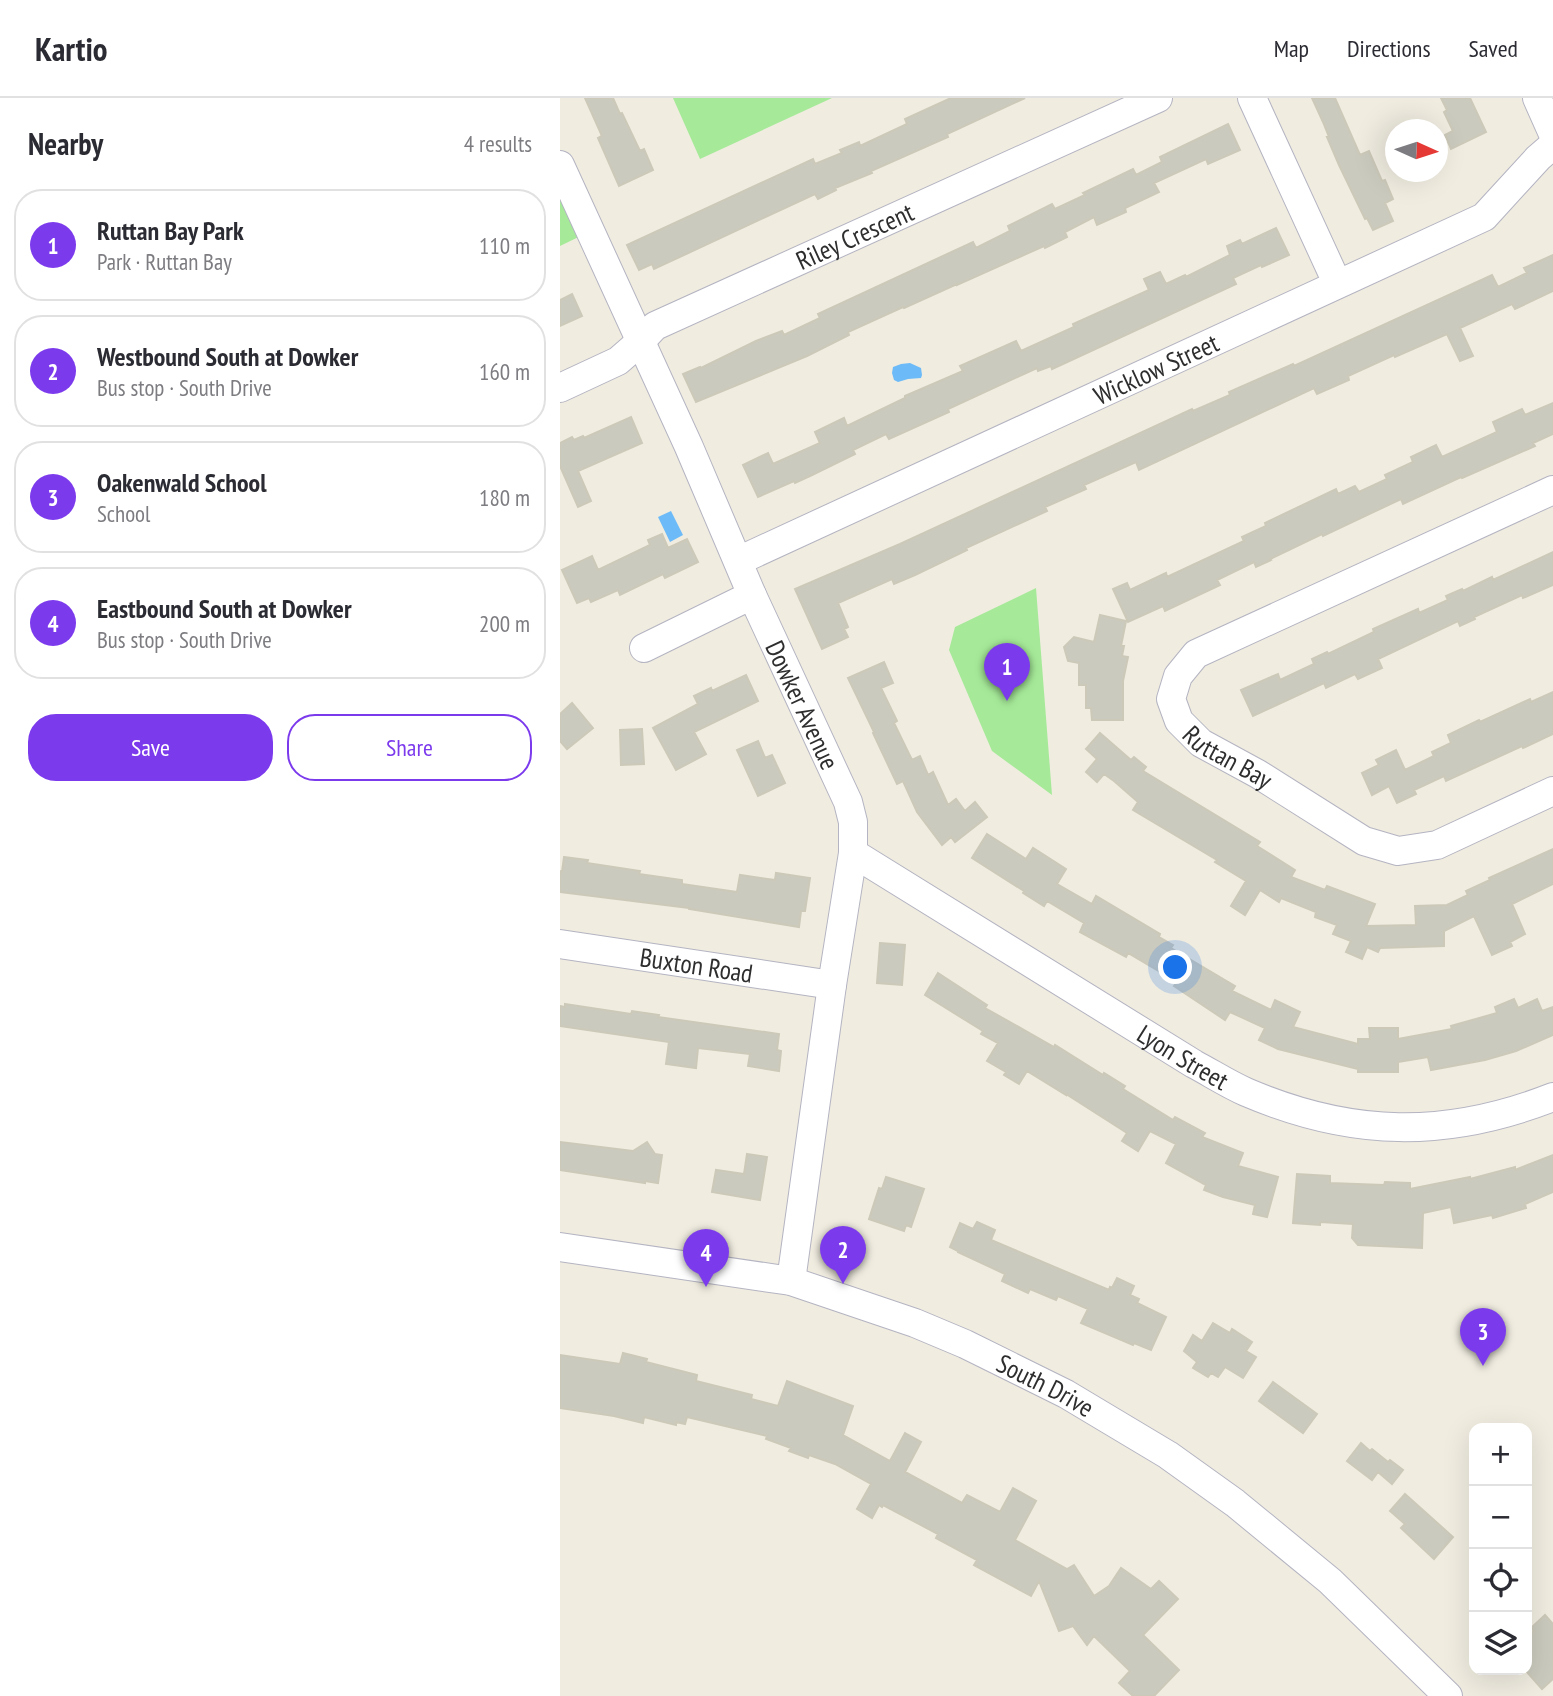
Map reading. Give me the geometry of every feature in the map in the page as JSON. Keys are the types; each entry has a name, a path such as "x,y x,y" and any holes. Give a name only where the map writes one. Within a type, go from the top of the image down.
{"street":[{"name":"Riley Crescent","path":"560,388 618,361 655,326 1158,98"},
{"path":"1252,98 1337,283"},
{"path":"1537,98 1553,134"},
{"name":"Wicklow Street","path":"738,561 1484,217 1553,145"},
{"name":"Dowker Avenue","path":"560,165 689,447 752,595 848,802 853,822 853,853 791,1281"},
{"name":"Ruttan Bay","path":"1553,490 1196,654 1178,676 1171,699 1179,721 1201,743 1364,841 1398,851 1437,845 1553,791"},
{"path":"644,648 752,595"},
{"name":"Lyon Street","path":"853,853 1194,1064 1243,1091 1292,1110 1354,1124 1426,1128 1473,1121 1523,1109 1553,1097"},
{"name":"Buxton Road","path":"560,944 832,985"},
{"name":"South Drive","path":"560,1247 791,1281 870,1307 965,1344 1066,1395 1168,1455 1235,1503 1330,1581 1448,1696"}],"green space":[{"path":"673,98 832,98 700,159"},
{"path":"560,196 591,231 560,246"},
{"path":"1036,588 1052,795 992,751 949,650 955,627"}],"water":[{"path":"910,363 921,368 921,378 898,382 894,380 893,367"},
{"path":"671,511 683,535 670,542 658,517"}],"building":[{"path":"585,98 613,98 640,151 644,149 653,170 619,186 598,138 602,136"},
{"path":"951,98 1025,98 947,134 948,137 871,171 872,173 835,188 836,190 818,199 815,194 654,269 652,264 639,270 627,245 813,159 815,164 842,153 840,150 859,142 860,146 907,124 905,119"},
{"path":"1312,98 1335,98 1360,155 1369,151 1382,181 1385,180 1393,199 1385,203 1393,221 1373,230 1367,218 1365,219 1339,165"},
{"path":"1441,98 1470,98 1486,132 1451,149 1448,134 1453,131 1444,112 1447,110"},
{"path":"1228,124 1240,150 1208,164 1206,159 1154,183 1159,192 1125,208 1126,212 1097,225 1094,217 1065,232 1067,237 1045,248 1044,246 903,307 848,332 849,335 807,356 696,402 683,374 756,341 782,331 784,335 820,318 818,314 973,242 976,248 1010,231 1008,226 1052,204 1055,209 1133,169 1136,175 1162,162 1160,157"},
{"path":"1276,228 1289,255 1233,278 1236,284 1052,369 1051,366 1038,371 1037,368 889,439 886,434 853,450 855,454 795,483 794,481 758,497 743,465 768,453 773,464 820,443 815,432 844,418 847,426 905,396 963,371 960,366 1016,341 1021,351 1149,290 1144,279 1160,272 1166,284 1185,275 1186,277 1230,255 1227,246 1240,240 1242,244"},
{"path":"1553,255 1553,291 1515,309 1512,304 1460,328 1473,356 1460,361 1447,334 1348,376 1349,380 1317,394 1314,388 1139,470 1136,462 1084,485 1086,489 1045,507 1047,511 915,575 894,584 892,579 838,603 848,627 844,629 848,637 822,649 795,589 1492,275 1498,287 1527,273 1524,268"},
{"path":"572,294 582,316 560,326 560,300"},
{"path":"1553,403 1553,434 1533,443 1535,446 1403,504 1401,499 1256,567 1254,562 1217,580 1220,585 1165,611 1163,606 1128,622 1113,589 1127,583 1130,590 1166,573 1167,577 1244,541 1242,537 1266,526 1265,523 1336,489 1338,494 1355,486 1359,492 1387,479 1385,475 1413,462 1411,457 1436,445 1442,457 1497,432 1493,422 1522,409 1525,415"},
{"path":"631,417 642,443 578,471 591,501 578,507 560,466 560,443 572,437 574,440 583,436 584,438"},
{"path":"662,534 668,548 687,539 698,562 665,578 663,574 620,595 618,590 591,602 589,598 577,603 562,570 592,556 598,570 650,545 648,540"},
{"path":"1553,552 1553,585 1523,598 1522,595 1460,626 1458,621 1378,659 1382,668 1358,679 1355,674 1326,688 1324,683 1253,716 1241,690 1278,674 1280,680 1314,664 1312,659 1374,632 1373,629 1418,609 1419,613 1448,600 1446,596 1492,577 1493,580"},
{"path":"1100,615 1126,621 1121,646 1124,646 1122,656 1128,657 1123,681 1123,720 1092,720 1091,708 1086,708 1086,685 1079,685 1079,663 1068,661 1064,647 1074,637 1094,642"},
{"path":"884,662 893,683 881,688 912,760 920,756 928,775 933,772 948,805 956,799 965,811 975,802 987,817 955,842 951,837 942,845 917,812 903,781 897,784 848,678"},
{"path":"746,675 758,701 694,732 706,754 676,770 653,728 698,704 694,696 711,688 712,691"},
{"path":"1553,692 1553,734 1446,781 1444,776 1414,790 1416,794 1397,803 1389,786 1372,795 1362,773 1379,765 1376,760 1396,750 1405,770 1434,756 1432,752 1451,743 1448,735 1530,699 1531,702"},
{"path":"572,703 593,728 567,749 560,741 560,714"},
{"path":"642,729 644,764 621,765 620,730"},
{"path":"1100,733 1131,760 1134,757 1146,767 1143,771 1260,842 1257,846 1295,870 1291,877 1325,890 1327,886 1375,904 1366,926 1416,925 1415,906 1447,905 1468,895 1466,891 1490,880 1489,878 1553,849 1553,884 1512,904 1525,934 1510,942 1512,946 1492,955 1474,916 1444,931 1444,946 1380,948 1378,952 1367,947 1362,959 1346,952 1351,941 1333,934 1337,925 1315,917 1316,912 1281,898 1279,902 1260,890 1245,915 1231,906 1246,881 1215,862 1217,860 1133,810 1138,802 1104,774 1097,782 1086,772 1097,759 1086,749"},
{"path":"758,741 765,758 772,755 785,783 758,796 737,750"},
{"path":"987,834 1026,859 1033,848 1066,869 1057,884 1092,904 1096,896 1160,934 1159,937 1173,945 1171,948 1235,986 1232,991 1271,1010 1275,1000 1300,1012 1293,1027 1358,1044 1358,1039 1370,1039 1369,1028 1398,1028 1398,1039 1452,1029 1451,1026 1497,1013 1495,1007 1514,999 1518,1008 1537,999 1542,1011 1553,1007 1553,1035 1516,1051 1485,1060 1431,1070 1428,1057 1398,1062 1398,1072 1358,1072 1358,1069 1278,1049 1259,1040 1265,1028 1230,1012 1225,1020 1174,986 1177,982 1128,953 1126,957 1080,932 1084,923 1047,901 1044,906 972,858"},
{"path":"564,857 640,871 639,874 682,880 682,884 737,892 740,875 775,880 776,873 810,878 805,911 801,911 799,927 689,908 560,892 560,871 562,872"},
{"path":"880,943 905,945 902,985 877,983"},
{"path":"938,973 987,1005 985,1008 1054,1047 1055,1045 1103,1075 1104,1073 1125,1086 1123,1089 1173,1120 1175,1117 1205,1133 1202,1137 1243,1153 1238,1166 1278,1177 1267,1217 1253,1214 1255,1205 1204,1190 1206,1185 1166,1163 1176,1144 1150,1131 1138,1151 1122,1141 1127,1133 1027,1071 1019,1084 1004,1075 1006,1072 987,1061 998,1043 925,995"},
{"path":"565,1004 631,1014 632,1011 779,1034 779,1071 748,1066 750,1054 698,1048 696,1068 666,1064 669,1042 560,1026 560,1006 565,1007"},
{"path":"560,1142 633,1151 647,1142 655,1154 662,1155 658,1183 560,1170"},
{"path":"747,1154 767,1157 760,1200 712,1192 716,1170 744,1174"},
{"path":"1553,1155 1553,1192 1525,1204 1526,1208 1493,1218 1492,1215 1454,1223 1451,1207 1423,1213 1422,1248 1358,1245 1352,1238 1353,1224 1293,1223 1297,1174 1330,1176 1330,1183 1410,1183 1410,1189 1470,1179 1515,1167 1515,1170"},
{"path":"886,1177 924,1189 911,1227 906,1225 904,1231 869,1219 879,1188 882,1189"},
{"path":"977,1222 995,1230 991,1240 1109,1290 1117,1278 1134,1286 1130,1295 1139,1299 1137,1303 1166,1317 1151,1350 1081,1323 1088,1309 1058,1296 1056,1300 1030,1289 1028,1293 1002,1281 1005,1274 950,1247 960,1223 973,1229"},
{"path":"1213,1323 1230,1333 1232,1329 1252,1342 1246,1351 1256,1357 1243,1378 1225,1367 1218,1377 1211,1373 1208,1377 1193,1368 1197,1362 1184,1351 1193,1335 1202,1341"},
{"path":"623,1353 697,1375 696,1381 752,1395 751,1399 778,1406 787,1381 853,1406 843,1435 890,1461 905,1433 921,1442 905,1472 962,1503 967,1495 1000,1512 1013,1488 1036,1501 1015,1540 1067,1569 1074,1565 1094,1596 1109,1586 1121,1568 1151,1589 1159,1581 1178,1599 1143,1635 1179,1670 1154,1696 1133,1696 1119,1683 1130,1671 1094,1636 1087,1645 1073,1626 1059,1631 1039,1581 1031,1596 974,1565 977,1560 936,1538 938,1534 883,1505 879,1505 872,1518 857,1509 871,1484 835,1464 789,1451 791,1448 766,1439 767,1436 687,1417 685,1424 676,1422 676,1425 644,1417 643,1423 560,1408 560,1355 620,1364"},
{"path":"1273,1382 1317,1414 1303,1433 1259,1401"},
{"path":"1361,1443 1403,1470 1392,1484 1378,1472 1372,1480 1347,1461"},
{"path":"1405,1494 1453,1537 1434,1559 1401,1528 1405,1524 1390,1511"},
{"path":"1545,1615 1553,1624 1553,1679 1542,1689 1530,1675 1532,1675 1532,1627"}],"place":[{"name":"Ruttan Bay Park","path":"1007,701"},
{"name":"Westbound South at Dowker","path":"843,1284"},
{"name":"Eastbound South at Dowker","path":"706,1287"},
{"name":"Oakenwald School","path":"1483,1366"}]}
